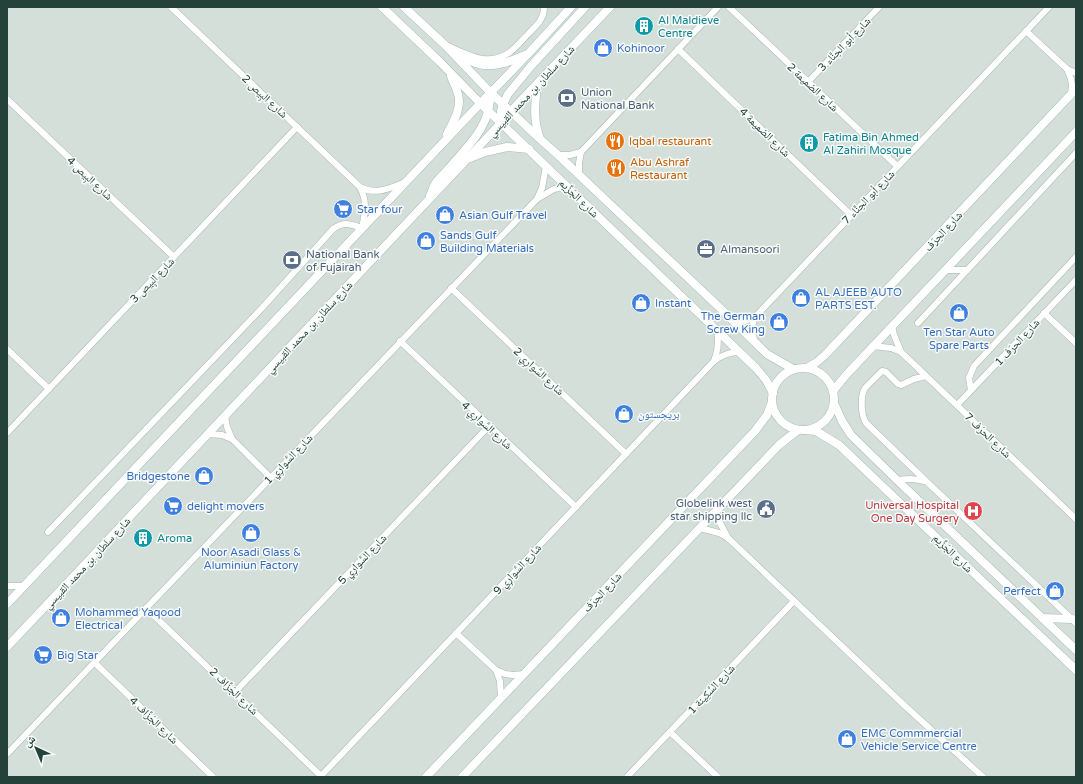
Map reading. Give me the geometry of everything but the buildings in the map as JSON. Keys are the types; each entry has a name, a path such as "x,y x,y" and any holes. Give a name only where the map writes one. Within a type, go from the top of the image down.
{"street":[{"name":"شارع البِيص 2","path":"171,7 359,186 366,201 362,228"},
{"name":"شارع الجَزِّيم","path":"382,7 489,112 740,352 766,380 772,392"},
{"name":"شارع الجَزِّيم","path":"404,7 445,45 510,112 558,155 755,343 767,354 793,370"},
{"path":"445,45 474,57 483,59 492,60 501,57 513,50 538,23 542,17 544,7"},
{"path":"7,604 490,92 528,54 570,7"},
{"path":"501,123 501,111 508,94 585,7"},
{"name":"شارع سلطان بن محمد القبيسي","path":"7,647 610,7"},
{"path":"558,155 570,155 581,152 718,7"},
{"name":"شارع الضميمة 2","path":"729,7 897,166"},
{"name":"شارع أبو الحِنَّاء 3","path":"808,82 880,7"},
{"name":"شارع أبو الحِنَّاء 7","path":"754,318 1049,7"},
{"path":"1026,31 1067,69 1076,73"},
{"name":"شارع الضميمة 4","path":"678,49 851,215"},
{"path":"456,56 479,64 490,65 508,62 528,54"},
{"path":"1067,69 1071,78 1073,92"},
{"path":"442,143 455,118 459,102 457,90 450,73"},
{"path":"537,84 534,105 537,131 540,139"},
{"path":"429,200 434,184 470,144 486,121 490,105 490,92"},
{"name":"شارع الحِرَف","path":"807,368 825,355 1073,92"},
{"name":"شارع البِيص 4","path":"7,99 174,257"},
{"name":"شارع البِيص 3","path":"7,433 297,127"},
{"path":"833,391 873,346 1076,132"},
{"path":"468,159 485,152 508,147 529,150"},
{"path":"579,175 581,152"},
{"path":"918,323 1076,153"},
{"name":"شارع السَّوارِي 1","path":"537,199 542,188 546,166"},
{"name":"شارع البِيص 2","path":"359,186 369,190 380,191 405,183"},
{"name":"شارع السَّوارِي 1","path":"7,754 537,199 554,189 567,186"},
{"path":"48,532 262,308 333,229 339,224 347,223 362,228"},
{"path":"971,390 970,378 974,366 1076,258"},
{"path":"945,270 967,270"},
{"name":"شارع الحرَف 1","path":"957,405 1076,280"},
{"name":"شارع السَّوارِي 2","path":"451,288 626,454"},
{"path":"1044,313 1076,343"},
{"path":"731,320 740,322 754,318"},
{"path":"754,318 752,333 755,343"},
{"name":"شارع الحرَف 7","path":"892,326 901,352"},
{"path":"714,361 718,349 717,331"},
{"name":"شارع السَّوارِي 4","path":"400,341 488,426 576,507"},
{"name":"شارع الحرَف 7","path":"873,346 891,348 901,352 1076,518"},
{"path":"7,349 49,389"},
{"name":"شارع السَّوارِي 9","path":"321,776 714,361 724,355 740,352"},
{"path":"800,368 807,368 816,370 824,375 833,391 834,403 829,416 824,422 812,429 802,430 791,428 776,415 772,402 772,392 780,378 786,373 800,368"},
{"path":"926,376 914,379 901,385 898,384 886,372 882,371 865,388 862,394 863,418 866,423 1074,621"},
{"name":"شارع الحِرَف","path":"426,777 756,431 767,415 772,402"},
{"name":"شارع الجَزِّيم","path":"834,403 842,421 851,435 1076,650"},
{"path":"225,416 227,427 232,439 270,478"},
{"name":"شارع السَّوارِي 5","path":"235,692 488,426"},
{"name":"شارع الجَزِّيم","path":"802,430 816,431 839,445 1076,670"},
{"path":"462,777 779,445 802,430"},
{"path":"208,434 222,435 232,439"},
{"path":"906,479 910,476 914,469"},
{"path":"897,480 917,479 927,482"},
{"path":"716,510 719,521 728,538"},
{"path":"700,528 719,533 728,538 982,777"},
{"path":"7,586 24,586"},
{"name":"شارع السَّكِينة 1","path":"628,777 794,601"},
{"name":"شارع الجَزَّاف 2","path":"146,608 321,776"},
{"path":"1042,618 1074,621"},
{"path":"456,633 496,670 505,674 524,674"},
{"name":"شارع الجَزَّاف 4","path":"94,662 213,777"},
{"path":"496,670 500,681 501,698"},
{"path":"670,732 718,777"}],"shaded area":[{"path":"7,7 1076,7 1076,777 7,777"}],"place":[{"name":"Al Maldieve Centre","path":"644,26"},
{"name":"Kohinoor","path":"603,48"},
{"name":"Union National Bank","path":"567,98"},
{"name":"Iqbal restaurant","path":"615,141"},
{"name":"Fatima Bin Ahmed Al Zahiri Mosque","path":"809,143"},
{"name":"Abu Ashraf Restaurant","path":"616,168"},
{"name":"Star four","path":"343,209"},
{"name":"Asian Gulf Travel","path":"445,215"},
{"name":"Sands Gulf Building Materials","path":"426,241"},
{"name":"Almansoori","path":"706,249"},
{"name":"National Bank of Fujairah","path":"292,260"},
{"name":"AL AJEEB AUTO PARTS EST.","path":"801,298"},
{"name":"Instant","path":"641,303"},
{"name":"Ten Star Auto Spare Parts","path":"959,313"},
{"name":"The German Screw King","path":"779,322"},
{"name":"بريجستون","path":"624,414"},
{"name":"Bridgestone","path":"204,476"},
{"name":"delight movers","path":"173,506"},
{"name":"Globelink west star shipping llc","path":"766,509"},
{"name":"Universal Hospital One Day Surgery","path":"973,511"},
{"name":"Noor Asadi Glass & Aluminiun Factory","path":"251,533"},
{"name":"Aroma","path":"143,538"},
{"name":"Perfect","path":"1055,591"},
{"name":"Mohammed Yaqood Electrical","path":"61,618"},
{"name":"Big Star","path":"43,655"},
{"name":"EMC Commmercial Vehicle Service Centre","path":"847,739"}]}
